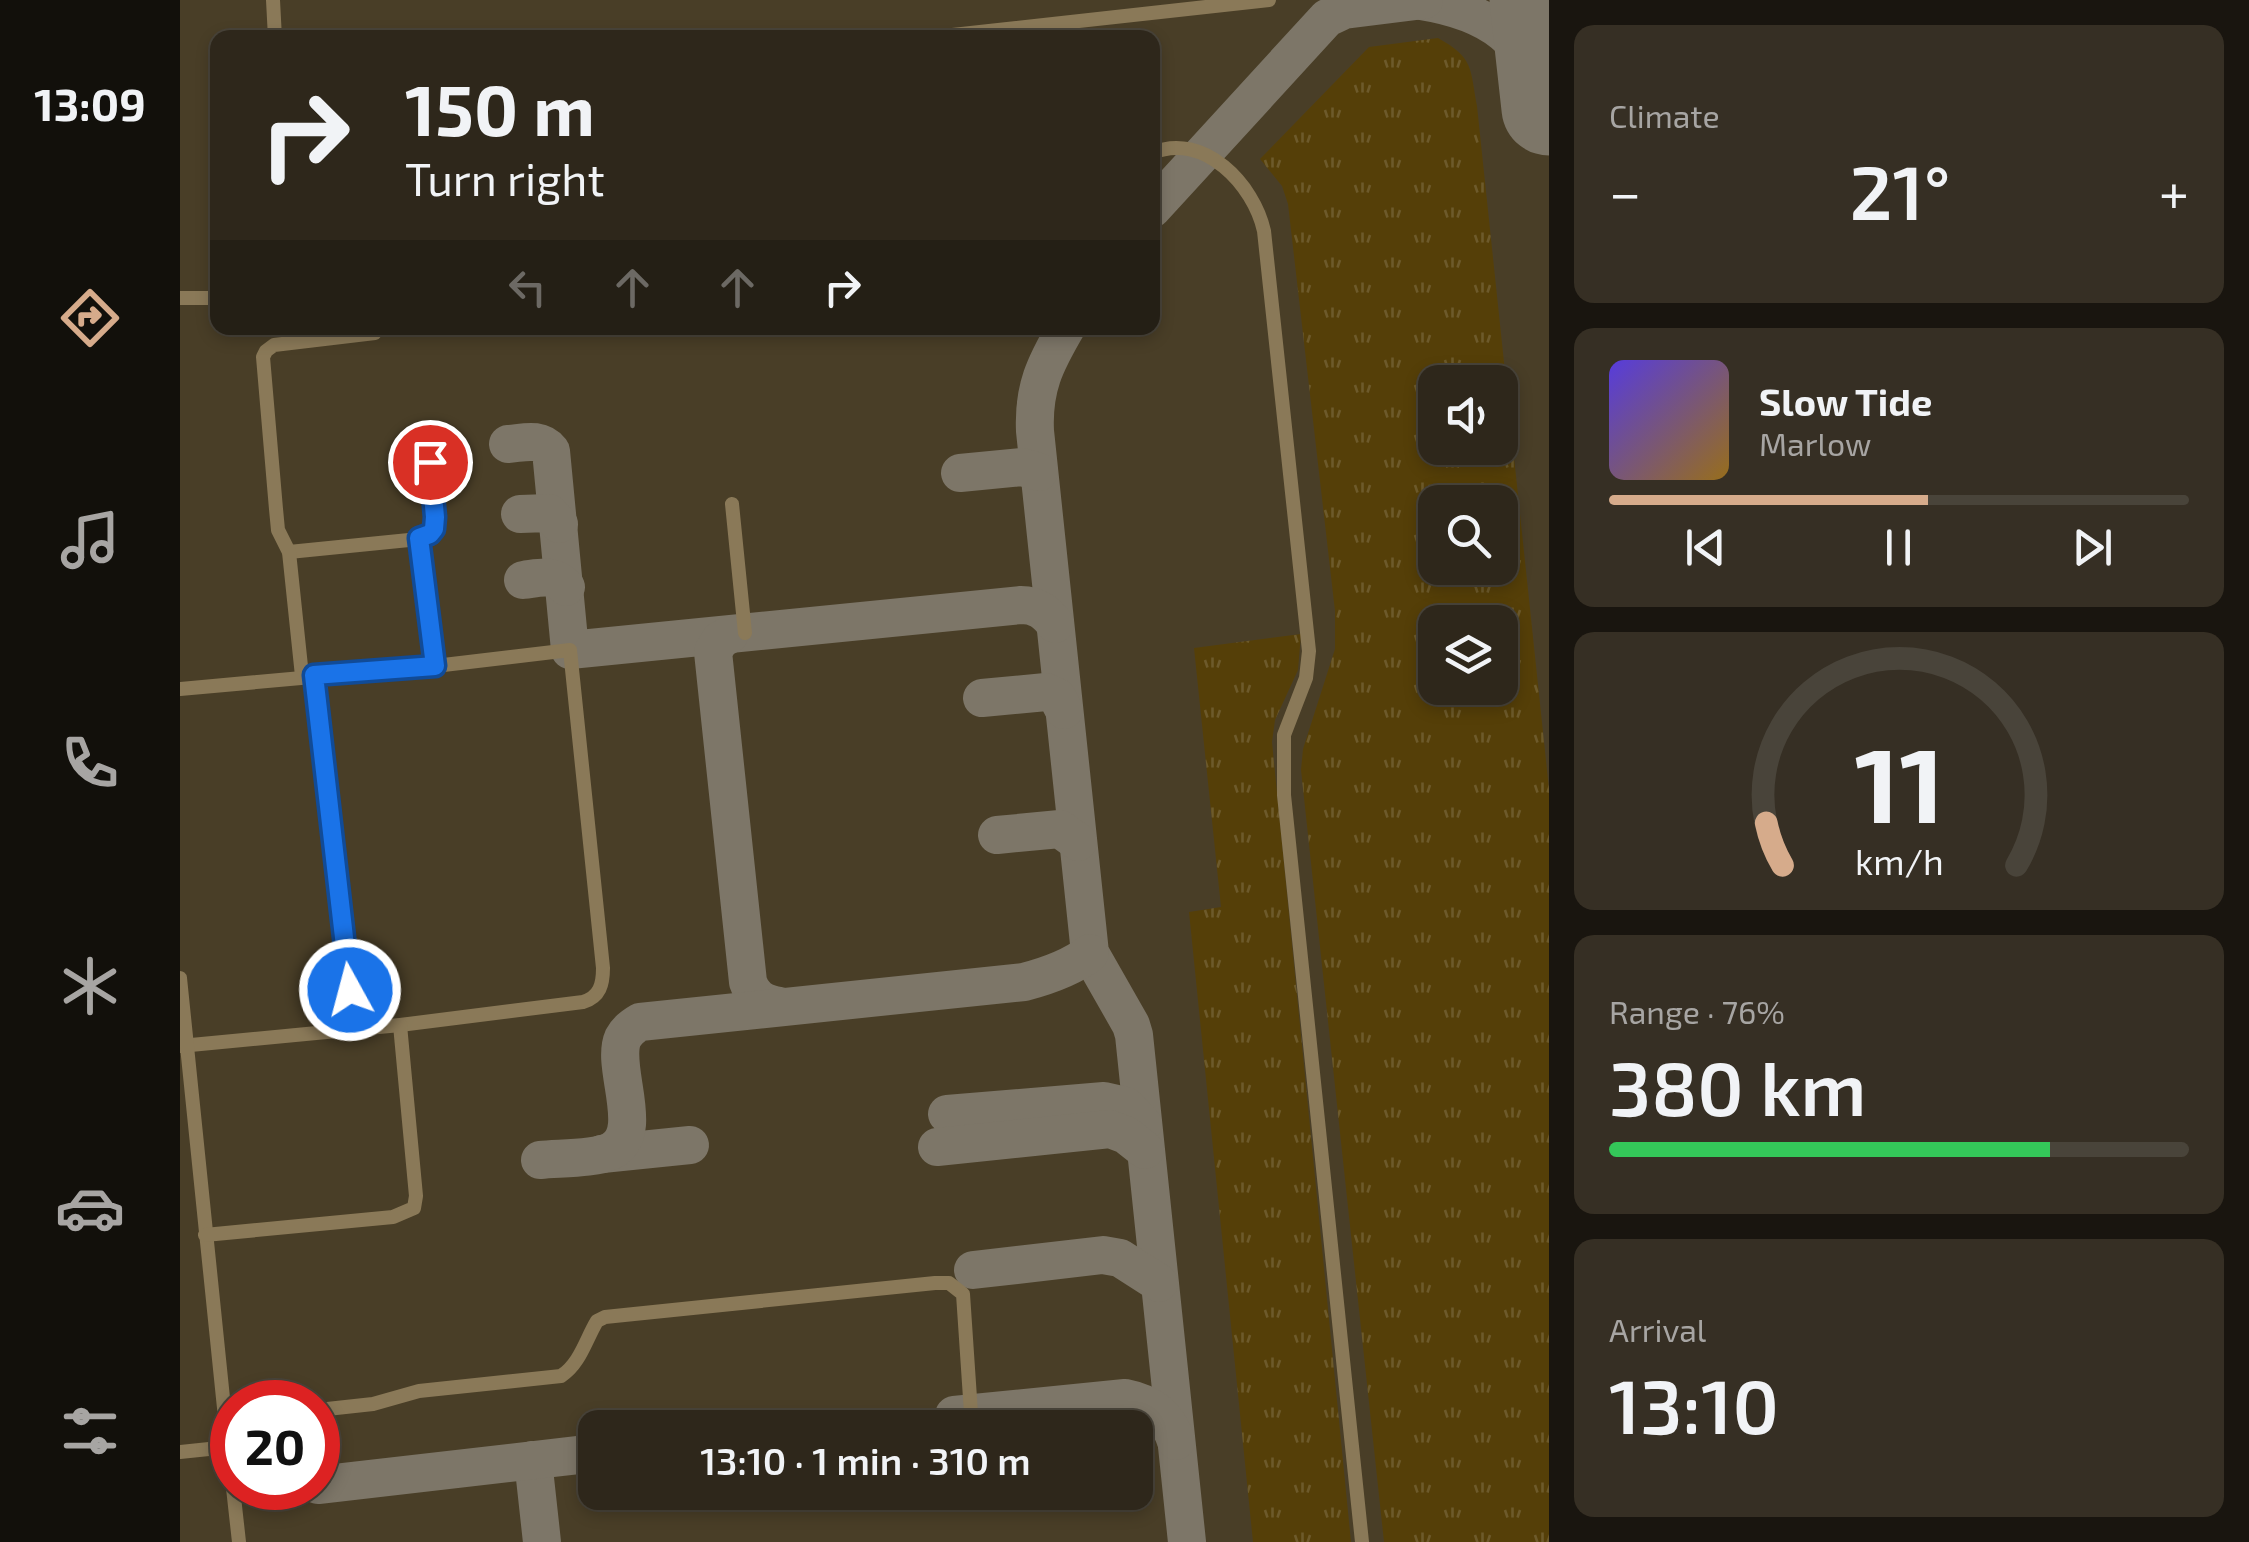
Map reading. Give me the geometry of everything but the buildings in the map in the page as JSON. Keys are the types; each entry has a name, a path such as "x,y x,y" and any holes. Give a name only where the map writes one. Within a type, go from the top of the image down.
{"lane":[{"path":"273,0 275,30"},
{"path":"997,30 1269,0"},
{"path":"1160,151 1186,150 1220,164 1240,181 1253,200 1264,231 1308,651 1306,678 1284,735 1284,795 1362,1542"},
{"path":"180,298 210,298"},
{"path":"355,1029 308,676 288,552 278,530 263,365 266,351 284,344 358,335"},
{"path":"288,552 430,534 435,524 427,434"},
{"path":"732,504 746,633"},
{"path":"419,538 435,666"},
{"path":"180,688 570,650 603,978 598,994 583,1002 184,1046"},
{"path":"180,978 184,1046 224,1380"},
{"path":"205,1235 393,1217 414,1208 400,1025"},
{"path":"340,1408 374,1404 420,1391 561,1376 577,1359 596,1320 606,1317 936,1282 949,1283 963,1294 972,1410"},
{"path":"180,1452 210,1449"},
{"path":"236,1510 239,1542"}],"shaded area":[{"path":"180,0 1549,0 1549,1542 180,1542"}],"green space":[{"path":"1438,38 1468,65 1477,106 1504,365 1418,365 1418,465 1515,465 1517,485 1418,485 1418,585 1518,585 1518,495 1549,789 1549,1542 1384,1542 1301,770 1303,749 1335,649 1335,611 1288,204 1282,186 1260,159 1369,47"},
{"path":"1301,634 1298,670 1275,720 1272,742 1351,1542 1253,1542 1189,912 1221,907 1194,648"}],"taxiway":[{"path":"1160,200 1327,18 1344,10 1424,0"},
{"path":"1421,1 1467,13 1503,33 1530,63 1549,107"},
{"path":"1062,335 1042,377 1035,431 1090,953 1134,1035 1187,1542"},
{"path":"508,444 537,442 551,451 570,650 1021,605 1041,610 1055,624"},
{"path":"960,473 1022,467 1039,472"},
{"path":"520,514 549,513 559,524"},
{"path":"523,580 551,578 566,587"},
{"path":"729,635 720,640 713,652 748,982 760,999 779,1006"},
{"path":"982,698 1046,692 1057,697 1064,710"},
{"path":"997,835 1060,829 1078,842"},
{"path":"540,1160 596,1156 621,1142 627,1115 620,1050 625,1035 640,1022 1024,982 1058,971 1090,953"},
{"path":"947,1114 1104,1101 1126,1106 1143,1124"},
{"path":"937,1147 1110,1129 1126,1135 1145,1150"},
{"path":"602,1154 690,1145"},
{"path":"973,1270 1103,1255 1120,1258 1159,1283"},
{"path":"1004,1410 1125,1398 1157,1412 1176,1441"},
{"path":"340,1482 578,1455"},
{"path":"533,1460 542,1542"}],"runway":[{"path":"1537,0 1549,108"}],"route":[{"path":"350,990 314,675 435,666 419,538 430,534 435,524 430,462"}]}
